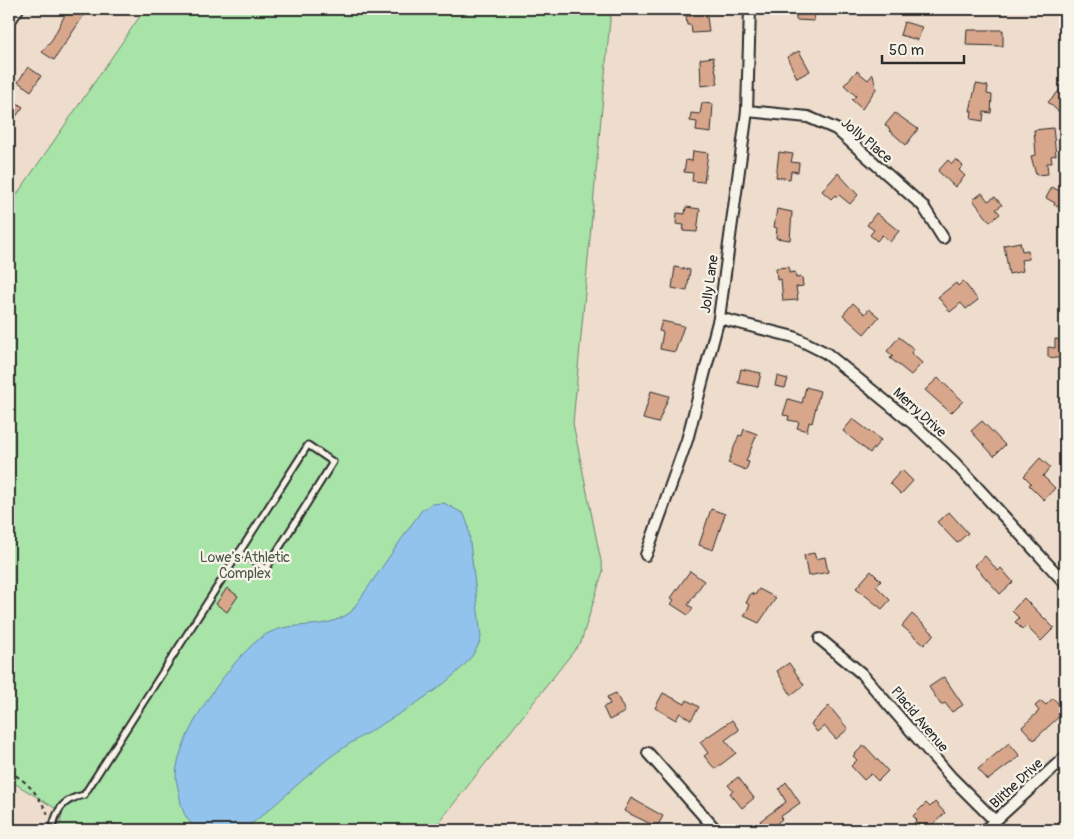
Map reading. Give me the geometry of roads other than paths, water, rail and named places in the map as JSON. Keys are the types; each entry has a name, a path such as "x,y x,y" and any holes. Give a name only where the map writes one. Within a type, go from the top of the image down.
{"street":[{"path":"9,22 18,9"},
{"name":"Jolly Lane","path":"646,555 686,440 719,318 747,111 750,9"},
{"name":"Jolly Place","path":"747,111 808,117 836,129 923,206 943,238"},
{"name":"Merry Drive","path":"719,318 794,338 826,353 884,398 954,462 1065,583"},
{"name":"Placid Avenue","path":"820,639 861,673 939,763 995,822"},
{"path":"648,753 716,830"},
{"name":"Blithe Drive","path":"985,830 1065,757"}],"lane":[{"path":"52,827 63,803 71,798 84,795 239,552 308,445 333,462 266,569 239,552"}],"water":[{"path":"444,503 464,514 468,525 481,637 474,654 440,686 418,702 333,755 262,816 244,828 218,832 200,829 193,825 183,810 176,781 179,759 195,721 206,702 233,665 259,639 270,632 293,626 327,623 351,612 421,511 431,504"}],"park label":[{"name":"Lowe's Athletic Complex","path":"245,566"}]}
